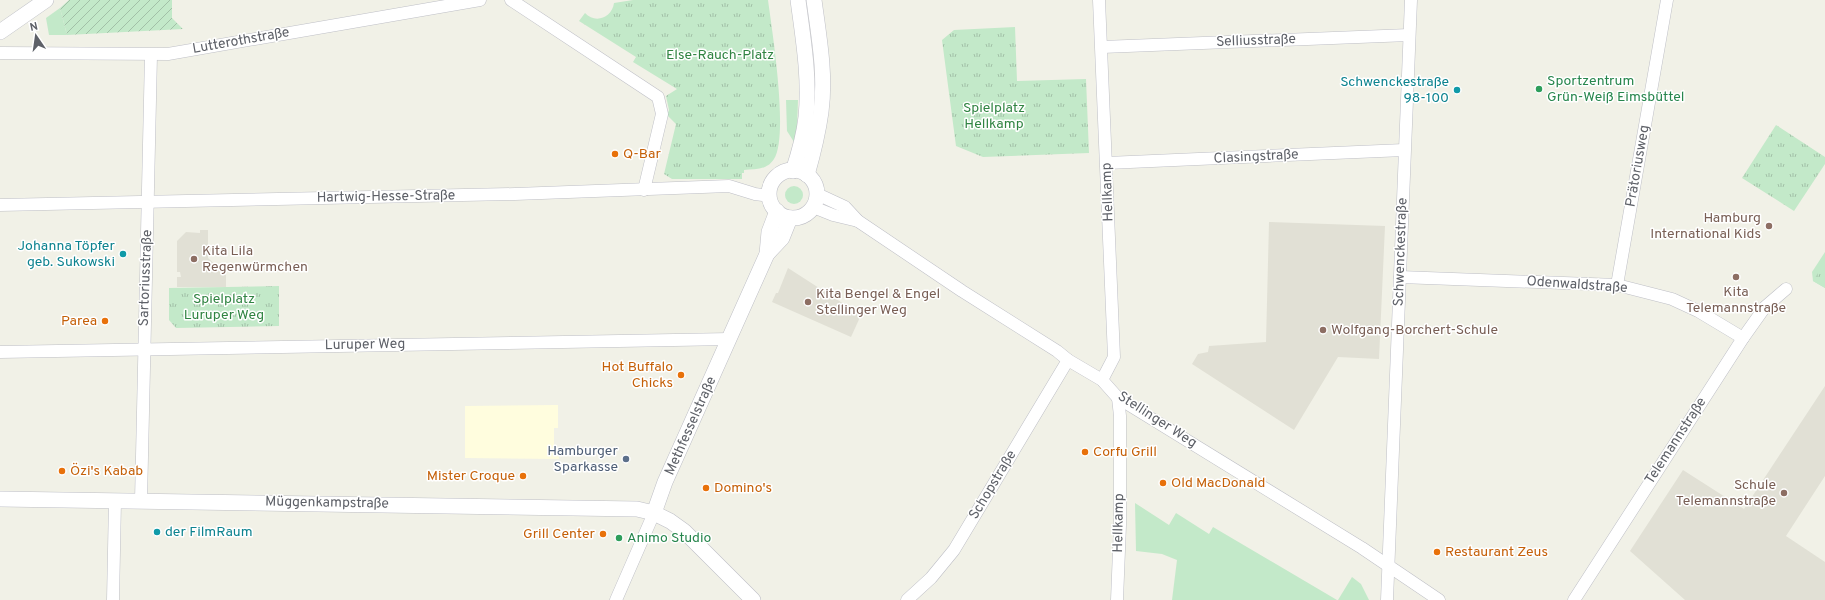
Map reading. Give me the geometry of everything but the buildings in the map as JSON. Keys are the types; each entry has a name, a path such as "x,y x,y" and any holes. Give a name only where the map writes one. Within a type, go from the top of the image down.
{"street":[{"path":"0,32 46,0"},
{"name":"Lutterothstraße","path":"0,53 168,54 480,0"},
{"path":"511,0 658,97 662,114 644,190"},
{"path":"798,0 806,62 807,97 800,173"},
{"path":"800,173 814,151 821,112 821,59 814,0"},
{"name":"Hellkamp","path":"1099,0 1114,357 1102,380"},
{"name":"Schwenckestraße","path":"1387,600 1390,567 1404,150 1411,0"},
{"name":"Prätoriusweg","path":"1617,285 1667,0"},
{"name":"Selliusstraße","path":"1102,47 1409,35"},
{"name":"Sartoriusstraße","path":"141,501 151,55"},
{"name":"Clasingstraße","path":"1107,163 1404,150"},
{"path":"786,172 800,173 814,183 815,201 803,216 784,214 772,204 770,196 771,186 777,177 786,172"},
{"name":"Hartwig-Hesse-Straße","path":"0,205 644,190 730,186 755,194 770,196"},
{"name":"Stellinger Weg","path":"815,201 833,215 858,222 962,292 1102,380 1118,398 1362,548 1439,600"},
{"name":"Methfesselstraße","path":"616,600 654,513 665,482 767,254 782,238 784,214"},
{"name":"Odenwaldstraße","path":"1400,277 1617,285 1672,299 1698,311 1743,338"},
{"name":"Telemannstraße","path":"1574,600 1743,338 1765,307 1786,289"},
{"name":"Luruper Weg","path":"0,352 144,348 730,339"},
{"name":"Schopstraße","path":"907,600 931,578 954,550 1068,360"},
{"name":"Hellkamp","path":"1117,600 1120,525 1120,416 1118,398"},
{"name":"Müggenkampstraße","path":"0,498 637,509 654,513 670,521 684,531 753,600"},
{"path":"112,600 114,501"}],"shaded area":[{"name":"Wolfgang-Borchert-Schule","path":"1269,222 1385,226 1379,359 1338,357 1294,430 1192,364 1198,354 1208,352 1209,346 1266,342"},
{"name":"Kita Lila Regenwürmchen","path":"200,230 208,230 208,258 226,275 226,287 177,287 177,277 181,277 180,272 177,272 177,241 186,232 200,233"},
{"name":"Kita Bengel & Engel Stellinger Weg","path":"788,268 861,315 851,337 772,302 776,293 778,293"},
{"name":"Schule Telemannstraße","path":"1825,386 1825,476 1786,536 1825,562 1825,600 1685,600 1630,551 1683,470 1744,509"},
{"path":"558,405 558,428 554,428 554,445 559,453 559,459 465,458 465,406"}],"green space":[{"path":"69,0 172,0 172,18 183,29 67,35 60,8"},
{"name":"Else-Rauch-Platz","path":"633,0 768,0 776,57 780,106 778,147 771,163 765,167 744,170 744,173 742,173 742,179 672,179 664,174 676,124 667,115 669,110 666,96 677,89 633,62 636,57 579,21 585,13 593,18 602,18 607,16 613,8 614,3"},
{"path":"60,8 67,35 49,35 46,18"},
{"name":"Spielplatz Hellkamp","path":"1015,27 1017,81 1086,79 1089,153 983,157 956,146 942,40 954,30"},
{"path":"786,100 798,100 797,127 794,142 787,131"},
{"path":"1776,125 1825,157 1825,164 1794,211 1742,178"},
{"path":"794,186 800,189 803,195 800,201 794,204 788,201 785,195 788,189"},
{"path":"1825,252 1825,288 1813,281 1812,272"},
{"path":"1825,262 1825,288 1813,281"},
{"name":"Spielplatz Luruper Weg","path":"279,286 279,326 176,328 169,320 169,288"},
{"path":"1135,503 1169,525 1176,513 1209,534 1213,527 1337,600 1172,600 1177,560 1162,554 1136,551"},
{"path":"1352,577 1361,584 1369,600 1338,600"}],"place":[{"name":"Sportzentrum Grün-Weiß Eimsbüttel","path":"1539,89"},
{"name":"Schwenckestraße 98-100","path":"1457,90"},
{"name":"Q-Bar","path":"615,154"},
{"name":"Hamburg International Kids","path":"1769,226"},
{"name":"Johanna Töpfer geb. Sukowski","path":"123,254"},
{"name":"Kita Lila Regenwürmchen","path":"194,259"},
{"name":"Kita Telemannstraße","path":"1736,277"},
{"name":"Kita Bengel & Engel Stellinger Weg","path":"808,302"},
{"name":"Parea","path":"105,321"},
{"name":"Wolfgang-Borchert-Schule","path":"1323,330"},
{"name":"Hot Buffalo Chicks","path":"681,375"},
{"name":"Corfu Grill","path":"1085,452"},
{"name":"Hamburger Sparkasse","path":"626,459"},
{"name":"Özi's Kabab","path":"62,471"},
{"name":"Mister Croque","path":"523,476"},
{"name":"Old MacDonald","path":"1163,483"},
{"name":"Domino's","path":"706,488"},
{"name":"Schule Telemannstraße","path":"1784,493"},
{"name":"der FilmRaum","path":"157,532"},
{"name":"Grill Center","path":"603,534"},
{"name":"Animo Studio","path":"619,538"},
{"name":"Restaurant Zeus","path":"1437,552"}]}
